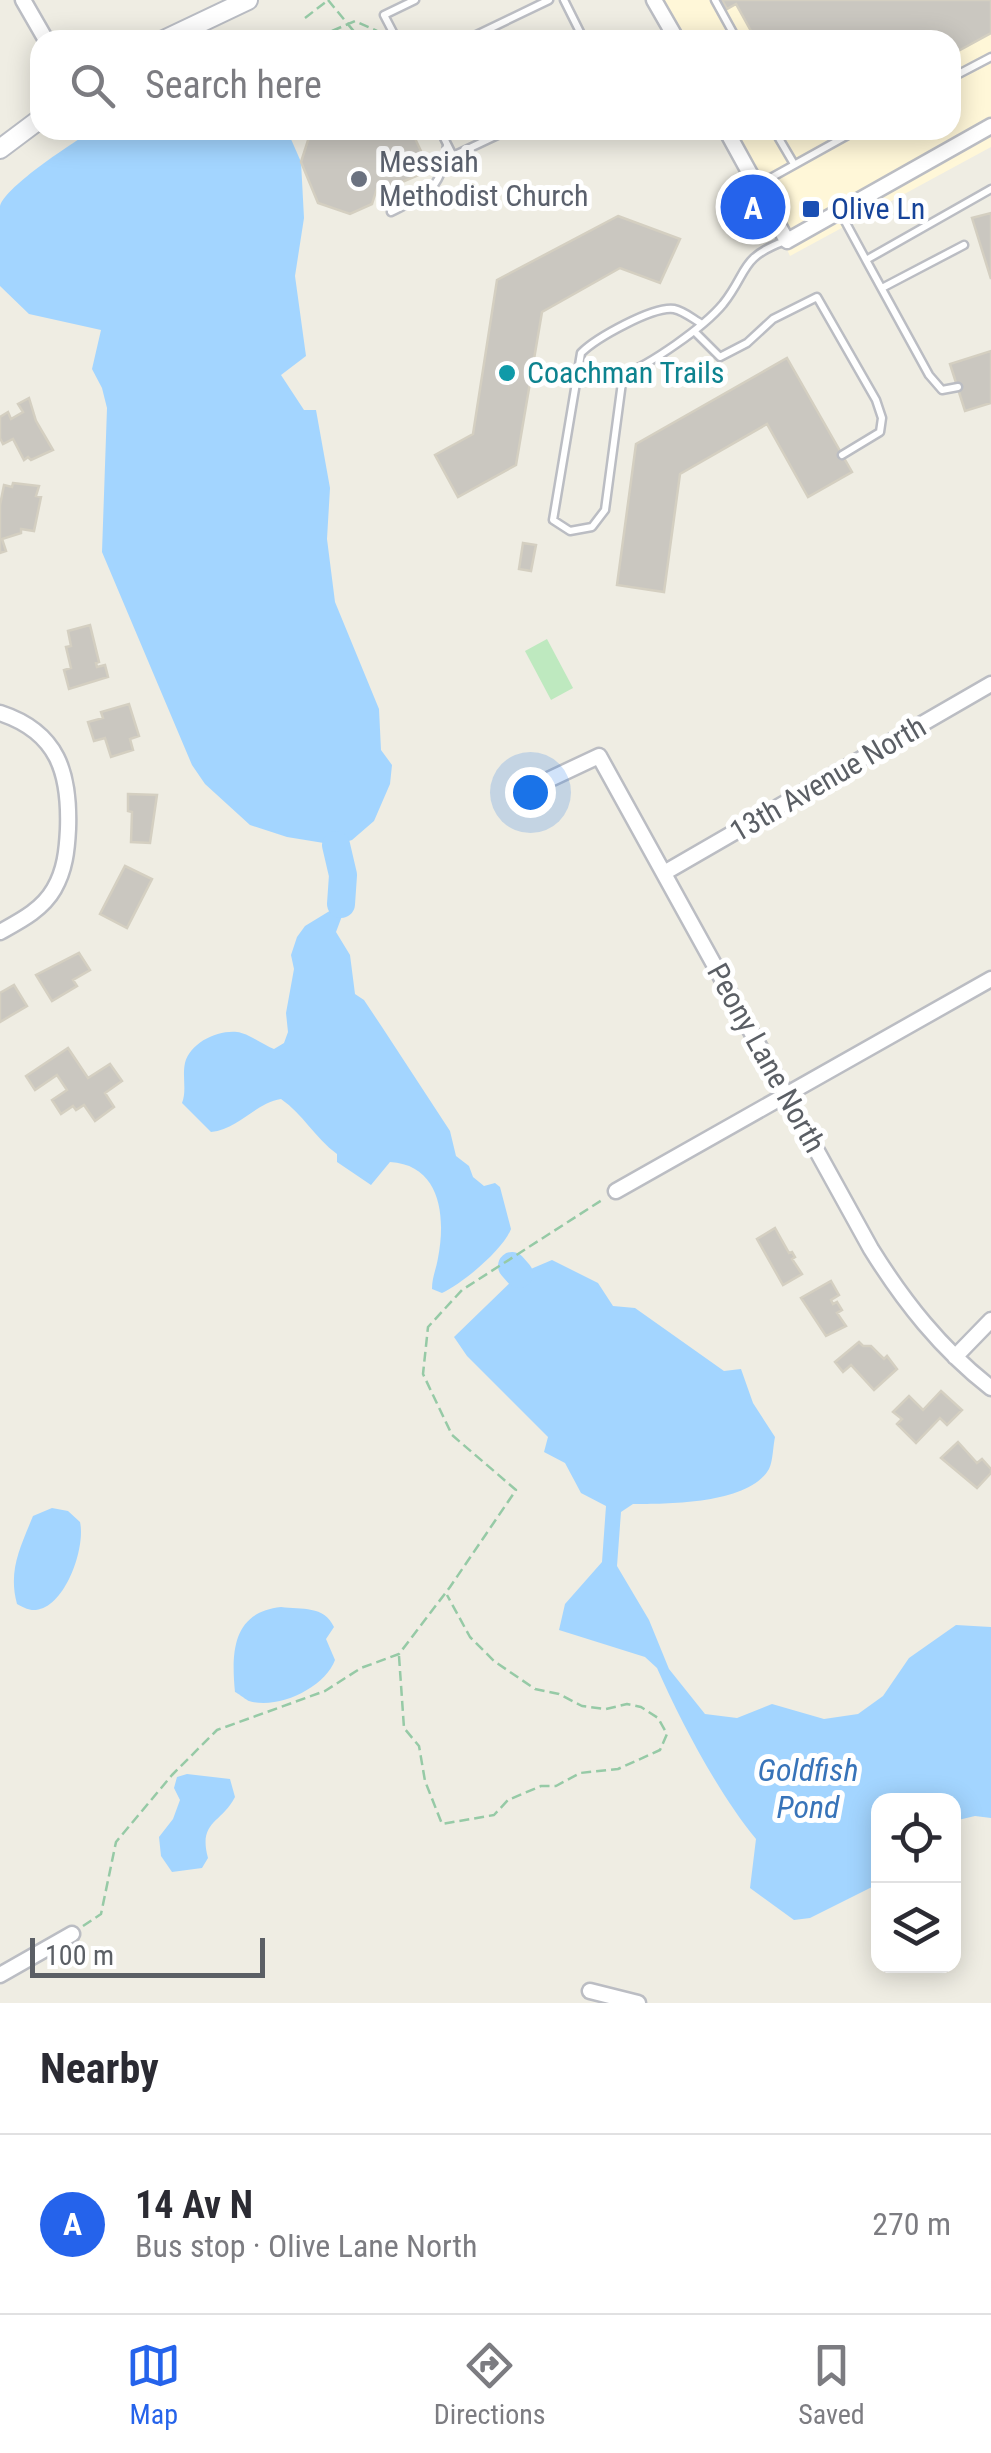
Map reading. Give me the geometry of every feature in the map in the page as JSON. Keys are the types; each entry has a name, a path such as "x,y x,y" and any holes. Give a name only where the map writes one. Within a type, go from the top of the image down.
{"main road":[{"path":"181,30 223,5 248,0"},
{"path":"0,149 30,126"}],"street":[{"path":"23,0 40,30"},
{"path":"654,0 671,30"},
{"path":"731,140 786,241 991,126"},
{"name":"13th Avenue North","path":"664,874 991,684"},
{"path":"0,712 25,724 52,749 69,795 67,847 63,870 53,892 38,908 0,932"},
{"name":"Peony Lane North","path":"546,781 599,756 870,1249 899,1294 955,1357 991,1388"},
{"path":"616,1191 991,979"},
{"path":"955,1357 991,1320"},
{"path":"0,1975 72,1934"},
{"path":"590,1991 638,2003"}],"lane":[{"path":"391,30 384,14 415,0"},
{"path":"487,30 550,0"},
{"path":"564,0 579,30"},
{"path":"715,0 732,30"},
{"path":"961,72 991,56"},
{"path":"445,140 452,156 486,140"},
{"path":"780,140 794,164"},
{"path":"756,185 838,140"},
{"path":"392,212 426,194 440,181 447,144"},
{"path":"866,260 991,189"},
{"path":"839,212 928,375 942,390 958,388"},
{"path":"576,374 601,379 622,375 694,331 726,299 742,269 761,250 786,241"},
{"path":"882,288 964,245"},
{"path":"694,331 720,356 747,343 773,319 817,298 876,400 882,418 880,432 842,454"},
{"path":"622,375 605,510 592,527 570,532 553,520 581,354 590,344 660,309 679,310 702,324"}],"path":[{"path":"305,18 328,0 354,30"},
{"path":"334,30 355,21 378,30"},
{"path":"72,1934 101,1914 116,1842 172,1775 217,1730 325,1691 361,1668 399,1654 446,1593 516,1490 452,1435 423,1374 428,1327 462,1290 616,1191"},
{"path":"399,1654 404,1728 419,1746 425,1781 442,1824 494,1815 508,1800 541,1786 556,1786 580,1773 618,1769 660,1750 667,1734 658,1718 641,1707 582,1706 559,1694 534,1689 494,1661 470,1636 446,1593"}],"shaded area":[{"path":"660,0 991,0 991,147 790,256 735,140 961,140 961,30 677,30"}],"green space":[{"path":"547,639 573,688 551,700 525,651"}],"water":[{"path":"78,140 291,140 301,162 304,218 295,276 306,356 281,375 304,410 316,410 330,488 327,539 335,602 379,709 381,750 392,765 390,784 374,821 352,840 336,845 287,837 250,825 205,784 192,765 102,552 107,408 92,369 101,330 29,314 0,286 0,206 15,187"},
{"path":"341,904 345,908 336,932 350,955 355,994 364,1000 450,1131 456,1156 484,1186 495,1183 500,1187 511,1229 481,1265 442,1293 432,1289 440,1242 440,1210 430,1183 420,1172 390,1162 371,1185 337,1162 337,1154 281,1099 211,1132 182,1103 185,1063 192,1049 205,1039 237,1032 274,1049 284,1043 294,969 291,955 297,937 305,926"},
{"name":"Goldfish Pond","path":"552,1260 598,1283 613,1306 635,1308 724,1371 741,1369 753,1403 775,1437 769,1469 759,1481 744,1489 707,1500 633,1504 621,1512 617,1566 649,1620 669,1669 705,1714 737,1718 772,1704 824,1719 858,1714 883,1696 909,1658 956,1625 991,1627 991,1818 961,1819 961,1793 871,1793 871,1888 810,1918 794,1920 750,1888 756,1839 701,1756 657,1668 645,1657 559,1630 565,1604 602,1562 606,1506 581,1493 565,1463 544,1452 548,1437 467,1356 454,1337 519,1274"},
{"path":"52,1508 68,1511 80,1522 80,1547 63,1590 43,1608 31,1610 17,1604 17,1560 33,1516"},
{"path":"281,1607 312,1610 330,1620 334,1627 326,1639 335,1660 322,1679 300,1694 274,1702 249,1701 235,1692 238,1636 253,1617"},
{"path":"187,1774 230,1779 235,1797 208,1830 208,1858 202,1868 172,1872 161,1856 159,1837 173,1819 180,1800 174,1788 177,1777"}],"building":[{"path":"722,0 991,0 991,33 961,50 961,30 750,30 736,4 727,9"},
{"name":"Messiah Methodist Church","path":"308,140 416,140 430,170 386,189 377,188 372,204 350,214 318,203 301,162"},
{"path":"991,213 991,279 972,218"},
{"name":"Coachman Trails","path":"618,216 680,239 660,283 620,268 542,312 516,465 458,497 435,455 473,434 497,280"},
{"path":"991,351 991,403 965,411 950,364"},
{"name":"Coachman Trails","path":"787,358 852,472 808,497 767,424 680,474 664,592 617,585 636,444"},
{"path":"29,398 36,421 53,450 24,460 13,439 3,444 0,417 8,412 11,419 23,412 18,404"},
{"path":"13,483 39,486 36,496 41,497 34,531 21,529 21,533 2,539 6,551 0,553 0,505 4,485 12,487"},
{"path":"523,543 536,545 531,571 519,569"},
{"path":"90,625 97,667 105,665 108,677 69,689 64,670 71,668 66,647 71,646 68,631"},
{"path":"129,704 139,736 130,739 133,750 111,757 105,738 94,741 88,722 103,718 101,712"},
{"path":"128,794 157,795 150,843 131,842"},
{"path":"125,866 152,879 127,928 100,914"},
{"path":"79,953 90,970 73,980 77,986 52,1001 36,975"},
{"path":"14,985 27,1006 0,1022 0,993"},
{"path":"68,1048 88,1078 110,1064 122,1081 105,1093 114,1107 95,1121 84,1105 76,1110 73,1106 61,1114 52,1100 67,1090 57,1075 35,1090 26,1076"},
{"path":"775,1228 802,1274 783,1285 757,1239"},
{"path":"831,1281 839,1295 831,1300 842,1310 837,1313 846,1326 826,1336 801,1298"},
{"path":"859,1342 871,1346 884,1359 887,1356 897,1369 874,1390 851,1365 843,1372 835,1362"},
{"path":"941,1391 962,1410 947,1425 940,1418 916,1443 897,1424 902,1419 893,1412 909,1396 923,1410"},
{"path":"958,1442 977,1463 982,1459 991,1469 977,1488 941,1458"}],"waterway":[{"path":"336,845 343,875 341,904"},
{"path":"512,1266 519,1274"}],"place":[{"name":"Messiah Methodist Church","path":"359,179"},
{"name":"14 Av N","path":"753,207"},
{"name":"Olive Ln","path":"811,209"},
{"name":"Coachman Trails","path":"507,373"}]}
